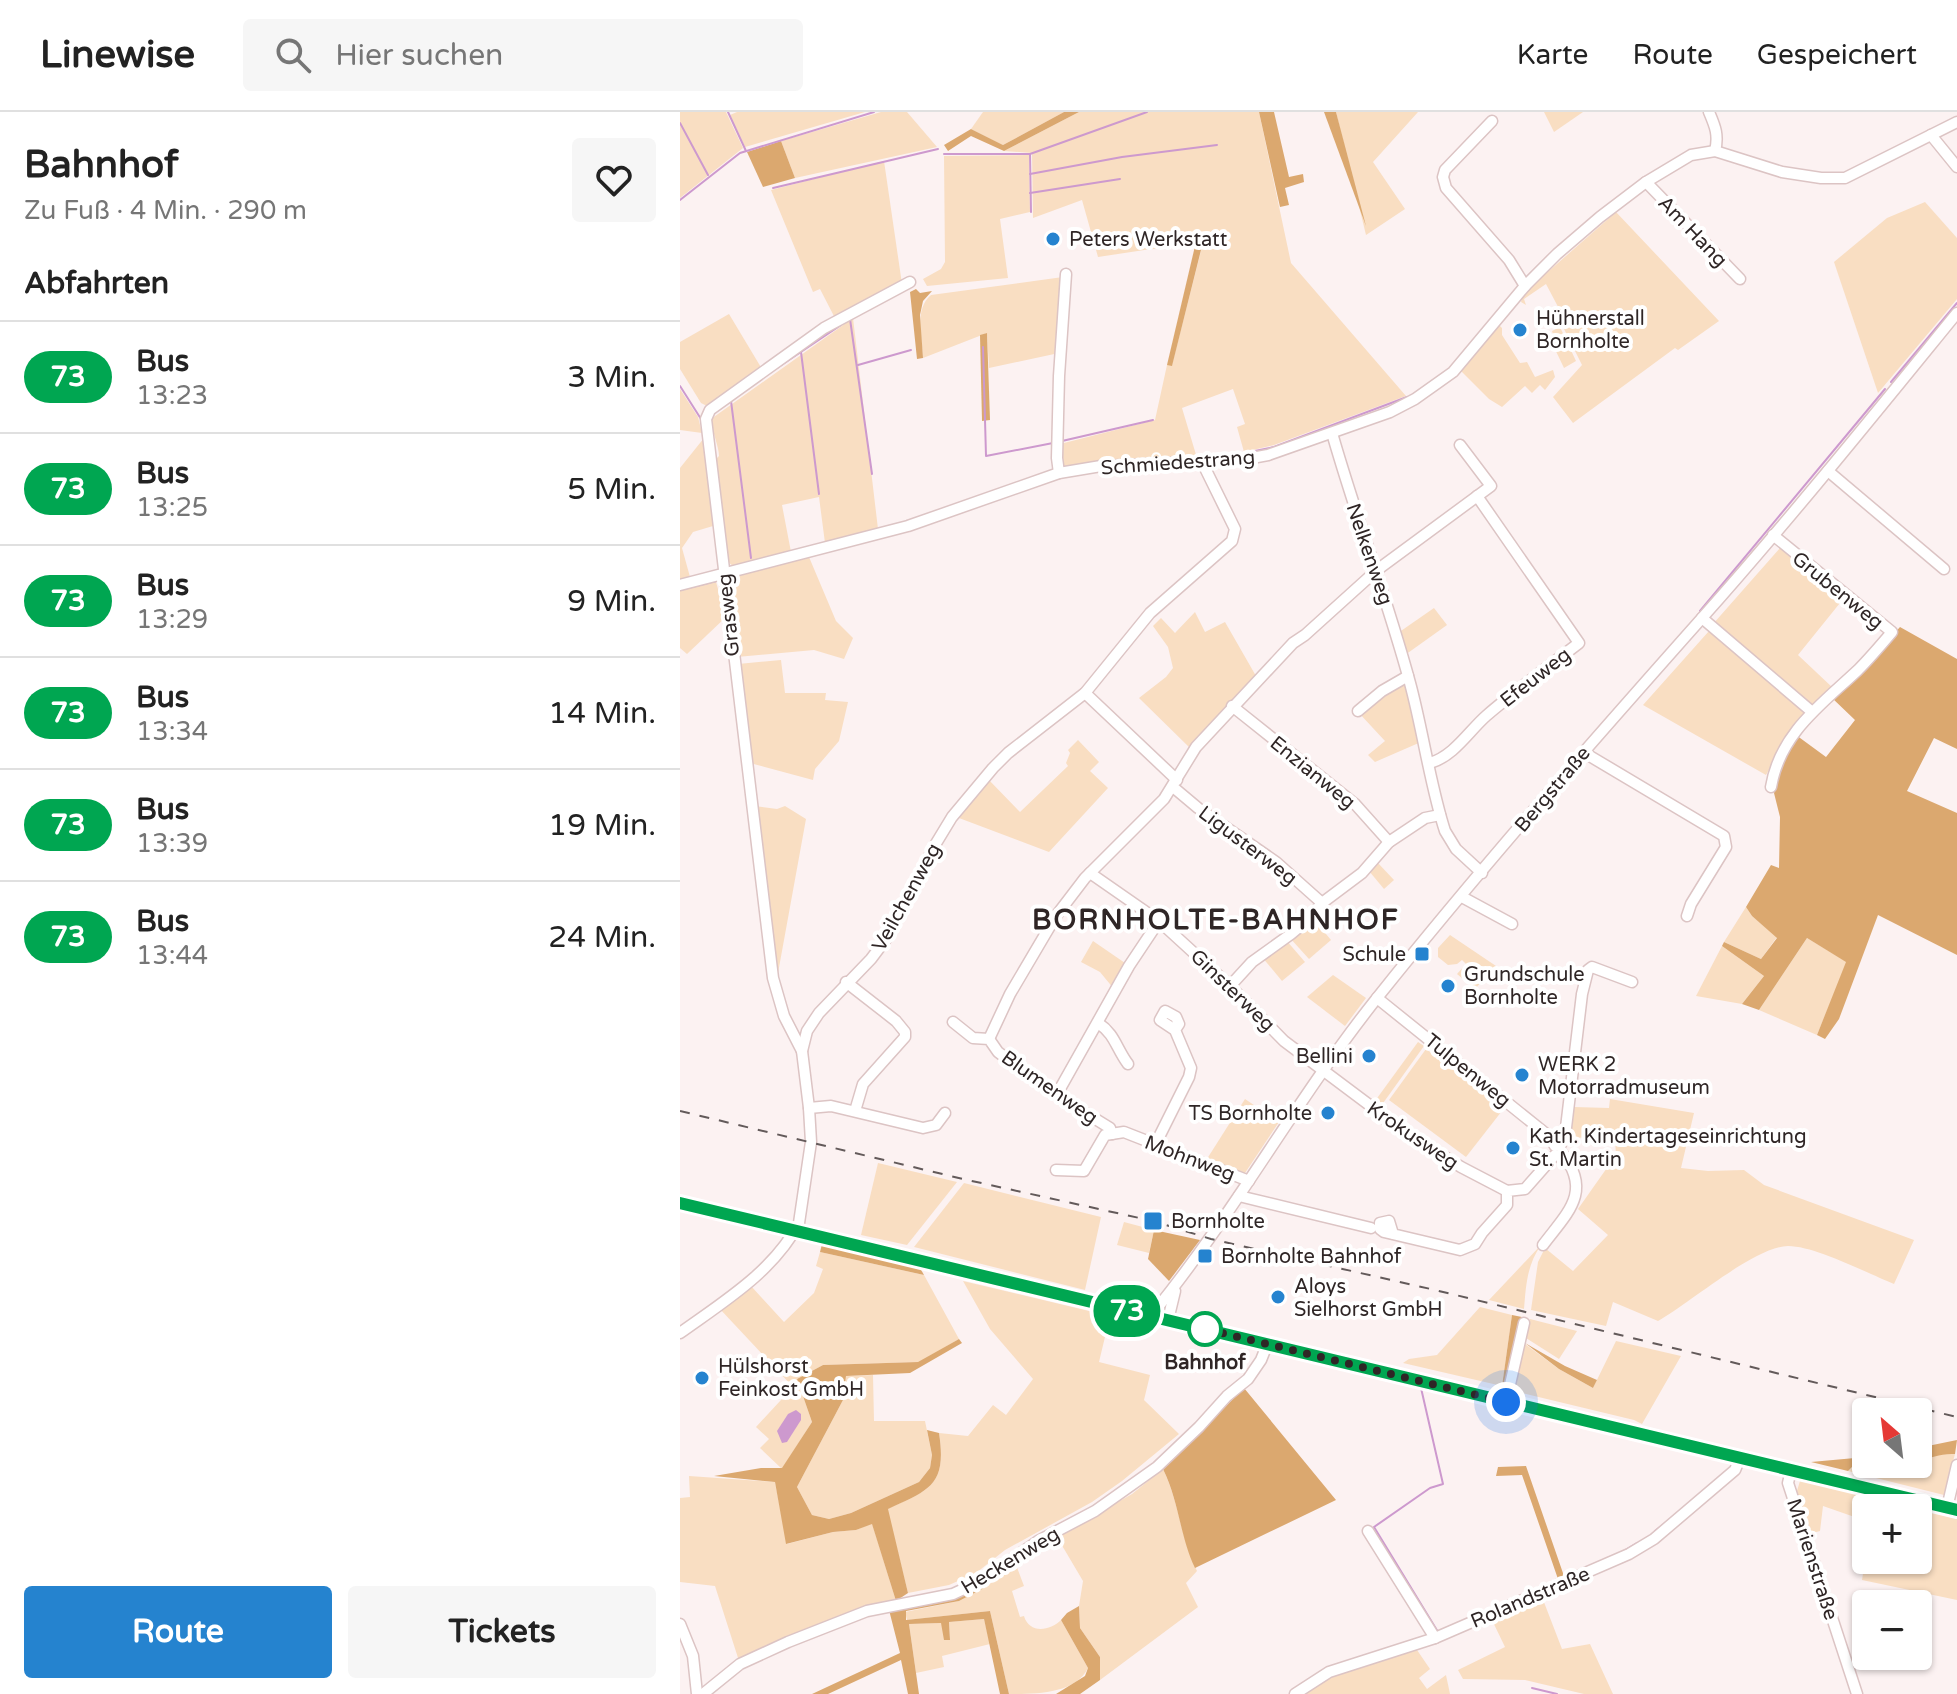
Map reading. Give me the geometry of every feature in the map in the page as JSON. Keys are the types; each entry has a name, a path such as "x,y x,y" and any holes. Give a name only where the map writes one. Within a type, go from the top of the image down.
{"main road":[{"path":"680,1203 1952,1509"}],"street":[{"path":"1709,112 1718,139 1715,151 1782,172 1835,179 1845,178 1957,122"},
{"path":"1492,121 1445,170 1443,177 1446,188 1509,260 1525,286"},
{"path":"1931,135 1957,167"},
{"name":"Schmiedestrang","path":"680,585 908,526 1059,473 1101,466 1241,460 1268,455 1390,412 1415,399 1453,372 1525,286 1600,217 1646,182 1691,155 1715,151"},
{"name":"Am Hang","path":"1646,182 1740,279"},
{"path":"1059,473 1059,376 1066,274"},
{"name":"Grasweg","path":"802,1051 784,1016 773,978 707,414 824,328 910,282"},
{"name":"Bergstraße","path":"1162,1319 1176,1287 1377,998 1583,752 1828,471 1957,313"},
{"name":"Nelkenweg","path":"1332,433 1408,676 1448,839 1482,873"},
{"path":"1090,873 1164,799 1196,747 1293,643 1377,570 1491,486 1460,445"},
{"name":"Veilchenweg","path":"802,1051 807,1031 819,1013 871,959 889,935 952,817 1008,753 1085,693 1150,613 1232,541 1235,529 1202,462"},
{"path":"1828,471 1944,569"},
{"name":"Efeuweg","path":"1430,763 1462,741 1500,704 1579,643 1477,496"},
{"name":"Grubenweg","path":"1771,787 1774,772 1797,729 1811,711 1860,669 1892,632 1773,535"},
{"path":"1702,618 1811,711"},
{"path":"1358,711 1382,691 1408,676"},
{"path":"1085,693 1136,740 1175,783"},
{"name":"Enzianweg","path":"1232,706 1355,804 1389,842"},
{"path":"1583,752 1724,836 1726,847 1691,904 1687,916"},
{"name":"Ligusterweg","path":"1175,783 1198,808 1276,862 1322,903"},
{"path":"1230,986 1252,962 1309,919 1322,903 1362,873 1389,842 1425,818 1440,815"},
{"name":"Ginsterweg","path":"1090,873 1159,921 1284,1041 1323,1072"},
{"name":"Blumenweg","path":"989,1039 1010,994 1056,916 1090,873"},
{"path":"1462,897 1512,924"},
{"path":"1056,1091 1159,921"},
{"path":"1393,1234 1453,1249 1468,1248 1481,1238 1507,1205 1507,1191 1525,1189 1558,1150 1565,1136 1582,994 1588,970 1592,967 1632,982"},
{"path":"846,982 896,1021 905,1032 905,1037 863,1084 855,1111"},
{"name":"Tulpenweg","path":"1377,998 1550,1137 1574,1173 1577,1185 1572,1207 1543,1245"},
{"name":"Blumenweg","path":"953,1022 973,1038 989,1039"},
{"path":"1098,1023 1110,1030 1128,1064"},
{"path":"1155,1145 1190,1073 1190,1063 1175,1030"},
{"name":"Blumenweg","path":"989,1039 998,1052 1050,1091 1056,1091 1058,1096 1110,1128 1112,1134"},
{"path":"680,1333 749,1282 782,1249 799,1223 810,1153 809,1108 802,1051"},
{"name":"Krokusweg","path":"1323,1072 1407,1134 1507,1191"},
{"path":"809,1108 831,1106 923,1128 936,1125 945,1113"},
{"name":"Mohnweg","path":"1112,1134 1124,1132 1249,1181"},
{"path":"1056,1170 1084,1171 1105,1135 1112,1134"},
{"path":"1239,1196 1371,1228"},
{"path":"1506,1402 1524,1323"},
{"name":"Heckenweg","path":"700,1694 728,1672 764,1651 867,1611 953,1594 981,1581 1038,1541 1095,1511 1157,1467 1199,1427 1227,1396 1248,1379 1267,1345"},
{"name":"Rolandstraße","path":"1295,1694 1329,1672 1435,1638 1629,1554 1654,1539 1735,1470 1740,1458"},
{"path":"1952,1509 1957,1465"},
{"name":"Marienstraße","path":"1791,1470 1788,1483 1857,1694"},
{"path":"1368,1531 1435,1638"},
{"path":"680,1624 693,1656 700,1694"}],"shaded area":[{"path":"680,112 726,112 743,148 680,198"},
{"path":"737,112 865,112 745,147 730,115"},
{"path":"881,112 907,112 937,147 795,178 781,141"},
{"path":"983,112 1064,112 1003,145 971,129"},
{"path":"1064,112 1079,112 1004,151 971,136 948,151 944,145 971,129 1003,145"},
{"path":"1079,112 1259,112 1291,263 1406,396 1274,445 1244,452 1237,427 1245,424 1233,389 1182,408 1197,458 1062,465 1060,444 1155,420 1167,365 1172,365 1202,247 1151,249 1098,257 1082,200 1033,218 1032,153 1004,151"},
{"path":"1259,112 1274,112 1289,177 1303,174 1304,182 1285,188 1289,205 1280,207"},
{"path":"1324,112 1336,112 1366,226"},
{"path":"1336,112 1418,112 1373,162 1405,209 1366,235"},
{"path":"1544,112 1583,112 1554,132"},
{"path":"781,141 795,178 763,187 747,152"},
{"path":"1029,155 1030,212 1000,219 1008,278 927,286 923,279 941,269 945,262 944,156"},
{"path":"884,161 902,284 836,320 820,289 813,292 771,190"},
{"path":"1925,202 1957,238 1957,299 1878,393 1834,262 1887,218"},
{"path":"1616,212 1719,321 1678,350 1675,348 1573,423 1553,397 1582,365 1561,323 1565,320 1546,284 1524,299 1526,305 1521,302 1523,294 1540,275 1542,277"},
{"path":"1195,246 1202,246 1172,366 1167,365"},
{"path":"1063,277 1059,353 989,368 987,333 923,358 922,308 931,295"},
{"path":"916,289 920,293 932,291 923,301 920,315 923,358 917,359 910,292"},
{"path":"729,314 762,369 709,407 701,403 680,369 680,342"},
{"path":"853,318 878,529 825,543 819,497 782,505 791,552 733,566 728,562 714,461 719,452 711,419"},
{"path":"1499,325 1520,363 1527,362 1535,377 1553,370 1555,377 1545,390 1540,385 1532,393 1525,386 1502,407 1489,399 1460,370"},
{"path":"1560,327 1576,361 1564,368 1552,343 1555,341 1552,331"},
{"path":"987,333 990,420 982,421 980,335"},
{"path":"680,389 698,417 702,433 680,430"},
{"path":"704,438 713,526 693,532 682,548 690,577 680,579 680,468"},
{"path":"1780,548 1844,598 1798,655 1833,688 1813,706 1713,624"},
{"path":"809,557 836,621 853,638 844,659 814,650 737,657 728,578"},
{"path":"716,582 726,617 687,654 680,648 680,591"},
{"path":"1434,608 1447,625 1405,655 1398,633"},
{"path":"1195,612 1205,632 1225,622 1256,676 1190,748 1139,698 1173,668 1168,647 1153,626 1161,618 1175,633"},
{"path":"1900,627 1957,659 1957,749 1934,738 1907,791 1957,813 1957,955 1878,915 1839,1019 1825,1039 1817,1035 1846,962 1807,938 1759,1010 1742,1004 1764,976 1722,946 1724,942 1761,959 1777,938 1746,907 1771,865 1779,868 1780,817 1774,793 1783,759 1796,735 1826,757 1855,720 1831,697 1861,670"},
{"path":"1709,631 1805,712 1766,775 1643,705"},
{"path":"781,660 785,693 826,693 825,700 848,702 839,741 815,769 813,780 750,763 738,664"},
{"path":"1404,683 1421,742 1375,762 1368,755 1385,741 1359,713"},
{"path":"1078,740 1099,762 1090,771 1108,788 1049,852 959,818 957,814 988,779 1020,812 1068,766 1068,750"},
{"path":"755,806 777,809 785,806 806,819 776,984"},
{"path":"1378,863 1394,880 1384,889 1369,871"},
{"path":"1746,907 1777,937 1761,959 1724,942"},
{"path":"1310,921 1315,921 1331,940 1309,959 1290,938"},
{"path":"1450,935 1496,966 1475,989 1457,974 1466,964 1462,960 1448,965 1438,957 1438,948"},
{"path":"1807,938 1847,962 1817,1035 1759,1010"},
{"path":"1286,940 1305,962 1282,981 1262,957"},
{"path":"1093,941 1125,963 1114,989 1100,972 1081,962"},
{"path":"1722,946 1764,976 1742,1004 1696,996"},
{"path":"1333,975 1366,998 1345,1026 1307,997"},
{"path":"1418,1042 1424,1046 1381,1106 1375,1101"},
{"path":"1426,1049 1505,1107 1466,1157 1389,1100"},
{"path":"1245,1099 1279,1122 1243,1176 1205,1162"},
{"path":"1610,1099 1694,1113 1681,1168 1744,1170 1764,1185 1914,1240 1894,1284 1826,1255 1788,1246 1740,1265 1658,1321 1613,1302 1606,1326 1531,1310 1538,1262 1545,1248 1573,1271 1608,1235 1578,1209 1616,1155 1615,1140 1571,1137 1574,1107 1609,1108"},
{"path":"878,1163 957,1182 907,1245 861,1235"},
{"path":"964,1183 1101,1217 1085,1290 914,1247"},
{"path":"1124,1222 1154,1230 1149,1253 1117,1245"},
{"path":"1154,1230 1200,1240 1169,1281 1148,1259"},
{"path":"822,1244 920,1268 924,1275 820,1252"},
{"path":"1541,1245 1530,1268 1524,1309 1489,1300"},
{"path":"820,1252 924,1275 959,1339 919,1362 823,1365 797,1379 812,1422 782,1469 760,1448 769,1439 756,1427 793,1387 719,1308 751,1286 784,1322 814,1293 823,1269 816,1266"},
{"path":"963,1281 1110,1316 1099,1362 1150,1375 1144,1400 1179,1434 1092,1502 1005,1550 976,1573 949,1585 908,1593 887,1509 932,1483 940,1464 939,1433 968,1436 993,1405 1006,1415 1033,1379 990,1329"},
{"path":"1480,1307 1512,1315 1502,1386 1403,1363 1409,1359 1437,1355"},
{"path":"1512,1315 1522,1317 1506,1387 1502,1386"},
{"path":"1530,1319 1577,1331 1559,1359 1526,1338"},
{"path":"959,1339 962,1343 910,1373 846,1376 843,1400 797,1487 812,1515 829,1519 851,1513 919,1482 930,1468 932,1455 927,1430 939,1433 940,1464 932,1483 915,1496 888,1509 908,1593 896,1601 872,1524 786,1544 775,1482 714,1476 761,1468 782,1468 812,1422 797,1379 823,1365 918,1362"},
{"path":"1616,1341 1681,1356 1642,1424 1514,1391 1525,1344 1559,1369 1593,1388"},
{"path":"1525,1343 1597,1380 1593,1388 1559,1369"},
{"path":"873,1375 874,1421 925,1421 932,1455 930,1468 919,1482 851,1513 829,1519 812,1515 797,1487 843,1400 846,1376"},
{"path":"1244,1388 1336,1500 1195,1568 1163,1469"},
{"path":"796,1410 801,1414 801,1420 787,1442 782,1443 777,1431 788,1414"},
{"path":"1957,1440 1955,1454 1932,1457 1932,1445"},
{"path":"1940,1453 1955,1454 1944,1495 1876,1478 1932,1478 1932,1456"},
{"path":"1852,1458 1852,1467 1848,1471 1811,1462"},
{"path":"1526,1466 1564,1576 1558,1579 1522,1475 1496,1476 1498,1467"},
{"path":"1163,1469 1197,1571 1186,1583 1198,1607 1100,1680 1100,1657 1080,1628 1083,1581 1057,1537 1132,1494"},
{"path":"689,1476 775,1482 787,1544 833,1532 856,1530 872,1523 896,1601 739,1661 715,1586 680,1582 680,1498 690,1497"},
{"path":"1800,1481 1810,1481 1860,1494 1852,1494 1852,1516 1823,1506 1820,1531 1809,1534 1796,1494"},
{"path":"1932,1513 1957,1519 1957,1600 1932,1595 1932,1590 1910,1590 1862,1580 1863,1574 1932,1574"},
{"path":"1015,1562 1024,1586 1012,1591 1020,1617 1024,1616 1030,1626 1040,1629 1051,1627 1061,1620 1088,1668 1082,1677 1064,1688 1042,1693 1009,1694 990,1611 907,1620 905,1612 959,1601 986,1587"},
{"path":"985,1584 986,1587 959,1601 906,1611 906,1620 990,1611 1009,1694 1000,1694 984,1619 949,1622 950,1640 944,1640 941,1623 909,1624 919,1694 908,1694 901,1660 828,1694 812,1694 900,1653 889,1610"},
{"path":"1542,1597 1562,1649 1590,1644 1613,1694 1584,1694 1525,1680 1463,1679 1458,1670 1505,1647 1491,1618"},
{"path":"1079,1606 1080,1628 1100,1657 1100,1680 1080,1694 1056,1694 1085,1676 1088,1668 1061,1620"},
{"path":"984,1619 990,1644 942,1656 944,1667 916,1673 909,1624 941,1623 950,1639 949,1622"},
{"path":"1417,1650 1430,1669 1419,1678 1427,1689 1446,1675 1450,1694 1304,1694 1332,1677"}],"waterway":[{"path":"728,112 746,151"},
{"path":"680,200 740,153 874,112"},
{"path":"944,154 1030,154 1147,112"},
{"path":"680,123 708,175"},
{"path":"1030,174 1122,157 1217,145"},
{"path":"773,188 938,149"},
{"path":"1030,154 1031,212"},
{"path":"1030,193 1120,179"},
{"path":"1891,382 1957,303"},
{"path":"850,319 872,474"},
{"path":"777,368 841,325"},
{"path":"983,347 986,456 1053,443"},
{"path":"858,365 911,350"},
{"path":"801,352 819,494"},
{"path":"680,386 701,419"},
{"path":"1700,611 1885,389"},
{"path":"1250,452 1274,447 1407,397"},
{"path":"731,401 751,558"},
{"path":"1062,441 1153,420"},
{"path":"680,590 716,581"},
{"path":"1421,1388 1443,1484 1430,1488 1374,1527 1438,1632"},
{"path":"1655,1531 1673,1517"},
{"path":"1622,1552 1637,1543"},
{"path":"1532,1688 1557,1694"}],"railway":[{"path":"680,1111 1153,1221 1211,1239 1957,1417"}],"bus line":[{"name":"73","path":"680,1203 1957,1510"}],"place":[{"name":"Peters Werkstatt","path":"1053,239"},
{"name":"Hühnerstall Bornholte","path":"1520,330"},
{"name":"Schule","path":"1422,954"},
{"name":"Grundschule Bornholte","path":"1448,986"},
{"name":"Bellini","path":"1369,1056"},
{"name":"WERK 2 Motorradmuseum","path":"1522,1075"},
{"name":"TS Bornholte","path":"1328,1113"},
{"name":"Kath. Kindertageseinrichtung St. Martin","path":"1513,1148"},
{"name":"Bornholte","path":"1153,1221"},
{"name":"Bornholte Bahnhof","path":"1205,1256"},
{"name":"Aloys Sielhorst GmbH","path":"1278,1297"},
{"name":"Bahnhof","path":"1205,1329"},
{"name":"Hülshorst Feinkost GmbH","path":"702,1378"}],"district":[{"name":"BORNHOLTE-BAHNHOF","path":"1216,919"}],"route":[{"path":"1205,1329 1193,1326 1506,1402"}]}
